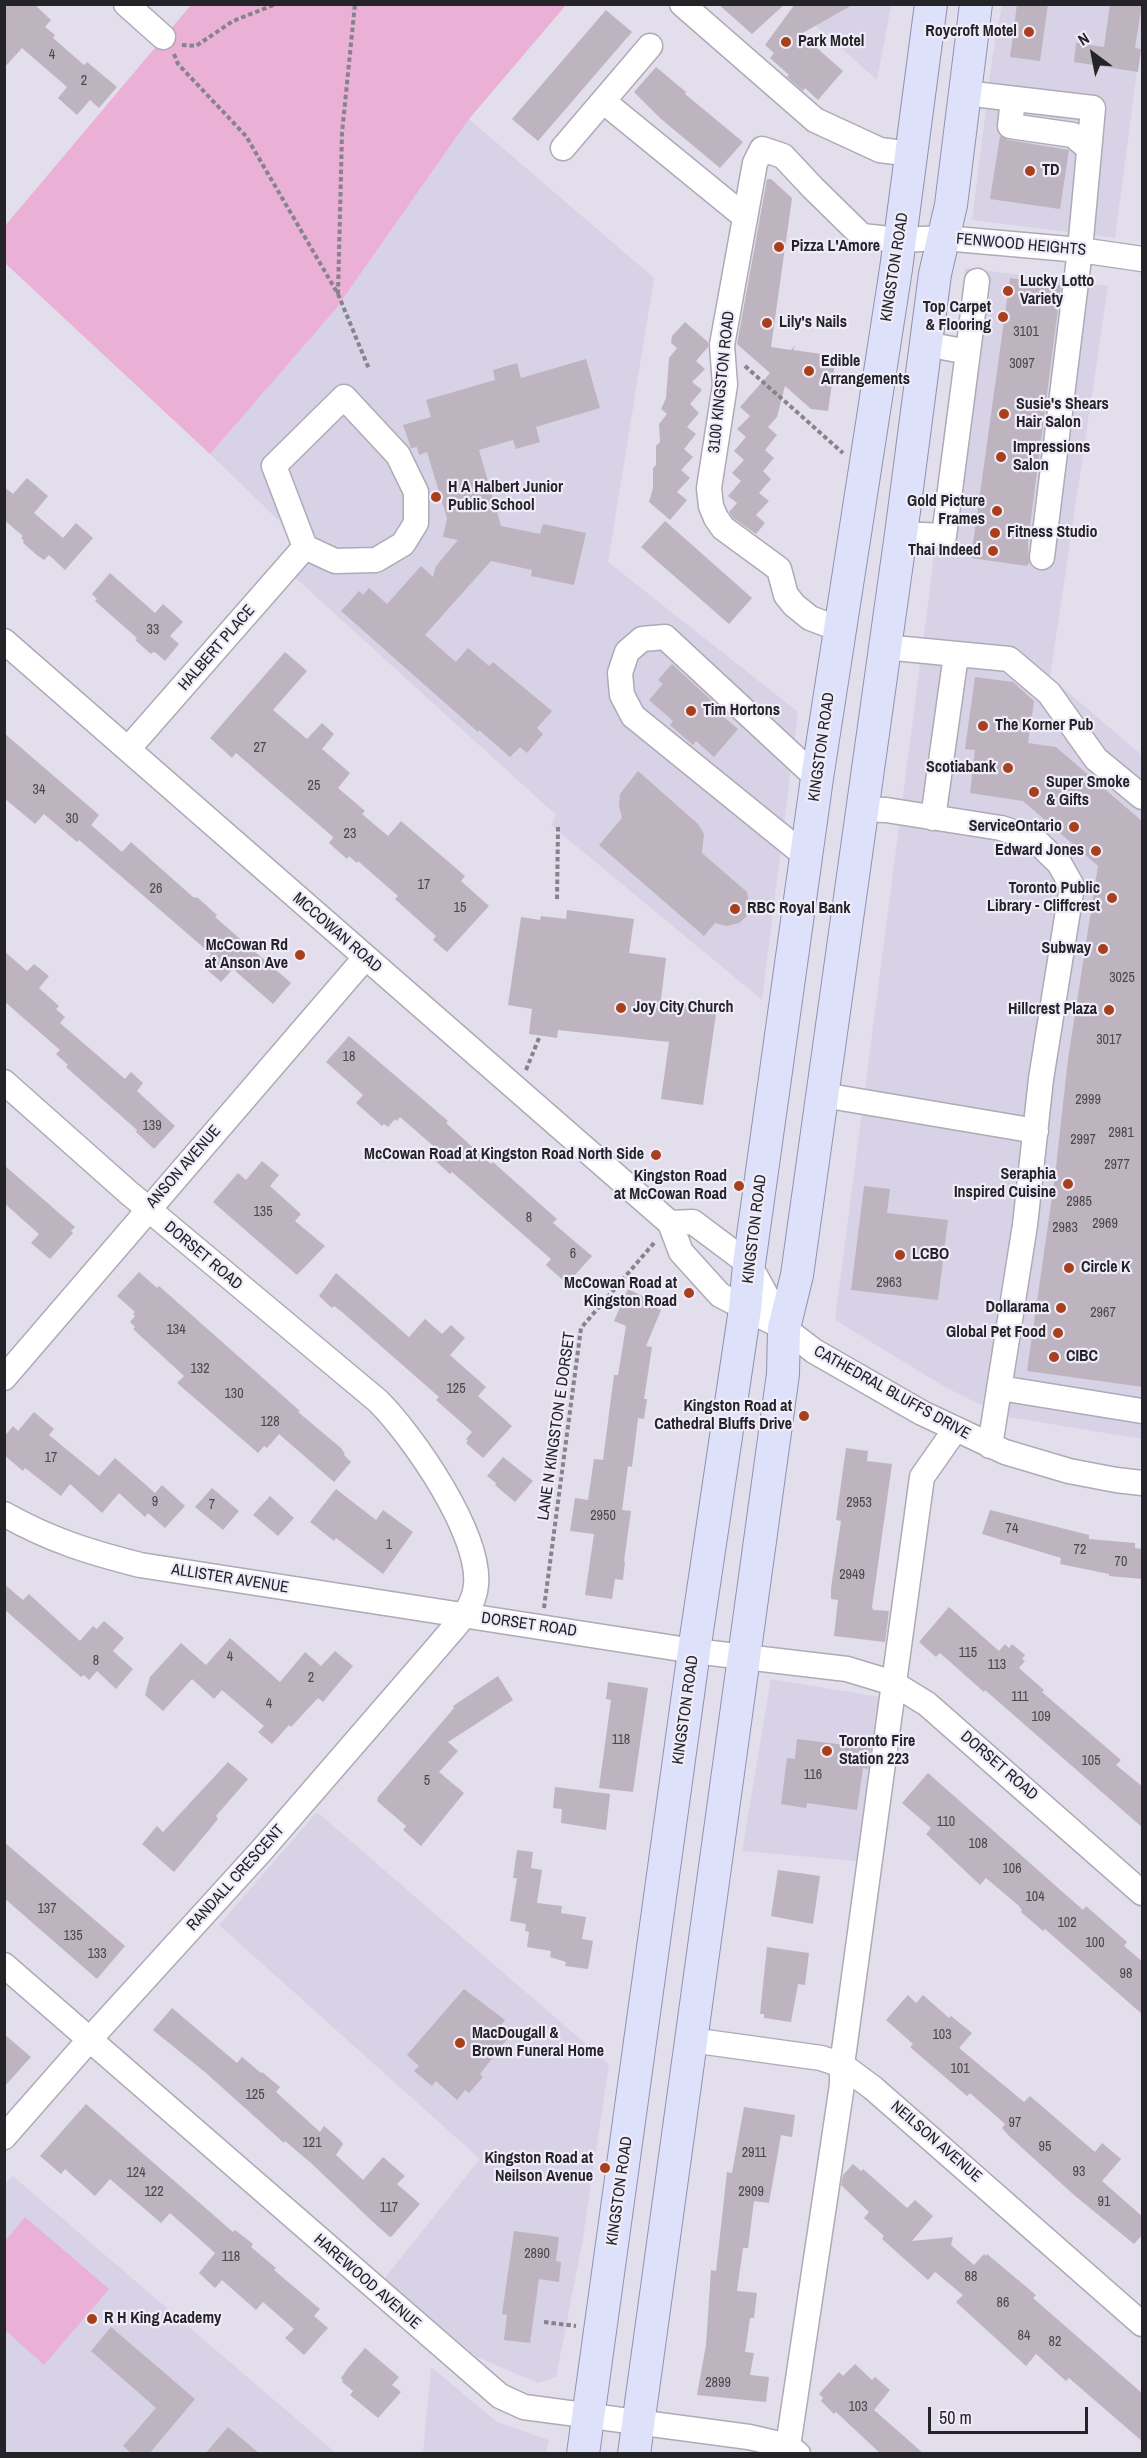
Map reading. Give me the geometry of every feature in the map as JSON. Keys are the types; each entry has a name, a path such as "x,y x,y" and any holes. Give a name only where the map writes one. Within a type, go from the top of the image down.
{"main road":[{"name":"KINGSTON ROAD","path":"583,2454 694,1651 745,1309 748,1263 817,778 899,240 931,4"},
{"path":"634,2454 783,1374 784,1328 796,1275 823,1095 935,274 951,205 976,4"}],"street":[{"path":"126,4 166,40"},
{"path":"682,4 814,120 880,150 911,154"},
{"path":"563,148 650,46"},
{"path":"965,93 1093,108 1080,250 1042,557"},
{"path":"1013,99 1010,126 1073,135 1088,148"},
{"path":"603,101 745,217"},
{"name":"3100 KINGSTON ROAD","path":"839,629 810,618 794,605 786,595 779,569 723,528 713,512 709,488 724,385 722,345 754,163 762,149 783,156 862,237"},
{"name":"FENWOOD HEIGHTS","path":"862,237 899,240 944,238 1080,250 1143,259"},
{"path":"901,534 944,536 977,281"},
{"path":"926,344 968,352"},
{"path":"344,397 398,455 417,492 416,523 404,544 376,560 335,561 305,548 274,466 344,397"},
{"name":"HALBERT PLACE","path":"128,749 305,548"},
{"path":"807,857 633,716 622,695 620,673 627,652 642,639 665,637 817,778"},
{"name":"MCCOWAN ROAD","path":"4,641 670,1223 681,1252 720,1294 784,1328"},
{"path":"884,647 1009,659 1048,693 1096,759 1143,797"},
{"path":"933,818 956,655"},
{"path":"861,809 1001,828 1034,839 1059,863 1071,886 1041,1079 1025,1225 990,1446"},
{"name":"ANSON AVENUE","path":"4,1378 365,958"},
{"name":"DORSET ROAD","path":"4,1082 148,1209 378,1401 396,1420 414,1443 469,1541 476,1585 472,1602 464,1616 542,1626 694,1651 848,1669 893,1683 927,1704 1143,1893"},
{"path":"823,1095 1036,1131"},
{"path":"670,1223 693,1222 748,1263 784,1328"},
{"name":"CATHEDRAL BLUFFS DRIVE","path":"784,1328 814,1351 922,1413 990,1446 1034,1462 1070,1471 1143,1483"},
{"path":"1000,1388 1143,1411"},
{"path":"795,2452 842,2085 842,2065 922,1478 955,1430"},
{"name":"ALLISTER AVENUE","path":"4,1514 59,1542 83,1551 140,1565 464,1616"},
{"name":"RANDALL CRESCENT","path":"4,2137 262,1850 464,1616"},
{"name":"HAREWOOD AVENUE","path":"4,1965 500,2396 524,2407 749,2437 795,2452"},
{"name":"NEILSON AVENUE","path":"691,2040 822,2058 842,2065 873,2088 1143,2324"}],"path":[{"path":"166,40 196,46 233,21 276,4"},
{"path":"338,294 342,133 356,4"},
{"path":"166,40 178,64 246,136 338,294 369,369"},
{"path":"722,345 846,455"},
{"path":"557,899 558,827"},
{"path":"518,1090 539,1038"},
{"name":"LANE N KINGSTON E DORSET","path":"542,1626 581,1328 670,1223"},
{"path":"544,2322 578,2327"}],"shaded area":[{"path":"191,5 566,5 469,119 335,310 210,454 5,263 4,227"},
{"path":"793,5 891,5 877,80"},
{"path":"1002,5 1142,5 1142,34 1115,238 972,220 992,60"},
{"name":"H A Halbert Junior Public School","path":"469,119 654,278 608,562 798,712 762,1000 551,825 556,815 279,563 298,539 210,454 335,310"},
{"path":"965,268 1108,286 1050,677 1142,755 1142,1439 1003,1416 945,1387 835,1320 931,580"},
{"path":"771,1679 892,1699 869,1862 742,1851"},
{"path":"317,1812 609,2064 582,2244 556,2377 538,2383 477,2357 384,2279 480,2159 219,1925"},
{"name":"R H King Academy","path":"13,2176 336,2453 5,2453 4,2185"},
{"path":"25,2217 109,2289 44,2365 5,2330 5,2241"},
{"path":"431,2367 497,2422 549,2440 546,2453 423,2453"}],"building":[{"path":"4,4 34,4 51,20 45,27 55,35 53,38 84,65 87,62 117,87 99,108 90,100 77,115 58,98 67,87 22,48 4,68"},
{"path":"718,4 785,4 752,34"},
{"name":"Park Motel","path":"795,4 854,4 801,34 843,71 818,100 805,88 803,91 787,77 789,75 770,58 774,53 765,45"},
{"name":"Roycroft Motel","path":"1017,4 1048,4 1040,61 1010,57"},
{"path":"1110,4 1142,4 1135,48 1141,49 1138,72 1074,62 1076,43 1104,47"},
{"path":"606,10 632,32 538,141 512,119"},
{"path":"656,67 743,142 720,168 661,119 634,92"},
{"name":"TD","path":"1000,136 1008,140 1069,150 1060,209 990,199"},
{"path":"767,179 771,179 792,198 771,347 791,350 795,345 793,350 836,356 828,411 811,409 785,386 777,417 768,427 777,435 765,450 774,458 763,471 771,479 759,493 769,501 756,515 765,523 756,534 733,518 729,512 737,503 728,496 741,481 732,473 744,460 734,451 746,437 737,429 750,416 740,407 770,373 737,344"},
{"path":"1010,278 1061,285 1028,542 1029,563 1027,566 971,558"},
{"path":"685,322 708,342 708,347 696,361 705,369 692,382 702,390 690,404 699,413 687,427 696,434 684,449 693,457 681,470 690,478 677,492 687,500 670,520 649,502 653,488 653,468 656,465 656,446 660,442 659,424 667,414 661,409 666,398 669,358 677,348 671,343 672,336"},
{"path":"586,359 600,408 536,427 540,442 516,449 513,440 479,450 501,526 540,534 543,524 586,533 574,585 531,576 532,570 491,561 425,635 456,662 468,648 489,666 493,662 552,711 537,728 543,734 527,753 520,747 510,757 479,730 478,732 341,611 359,591 363,595 369,588 387,604 421,566 433,577 436,566 458,540 443,537 447,518 427,452 419,455 417,447 411,448 403,425 431,417 426,400 495,380 493,370 517,363 521,378"},
{"path":"27,478 48,496 34,513 63,538 76,523 93,538 65,570 49,555 44,560 38,556 23,543 21,538 23,536 4,520 4,487 13,494"},
{"path":"665,521 752,598 729,624 641,547"},
{"path":"110,573 155,613 163,604 183,622 170,636 179,644 165,661 156,653 151,654 135,640 137,638 95,601 97,599 92,594"},
{"path":"285,652 307,671 273,710 307,739 322,723 334,734 322,749 350,773 338,788 365,811 362,814 388,836 401,821 465,876 461,881 489,906 447,952 433,940 436,936 395,899 398,896 358,861 357,863 349,856 347,859 329,843 332,836 236,753 232,758 210,738"},
{"name":"Tim Hortons","path":"672,664 722,710 719,713 738,729 714,757 696,741 693,745 670,725 673,721 649,700 663,684 658,680"},
{"name":"Hillcrest Plaza","path":"975,677 1013,682 1034,701 1028,743 1056,747 1143,822 1143,1387 1027,1371 1055,1176 1068,1059 1098,866 1023,801 970,793 975,750 965,749"},
{"path":"4,733 99,815 91,825 122,852 131,842 193,897 198,898 217,915 215,917 291,983 273,1004 233,969 221,982 202,965 211,954 79,840 77,842 44,814 35,824 4,798"},
{"path":"638,771 698,824 704,834 702,853 747,892 750,908 747,916 739,923 727,926 715,923 704,936 599,845 622,818 619,806 620,794"},
{"name":"Joy City Church","path":"567,910 634,919 629,953 666,958 661,999 717,1007 703,1105 661,1099 669,1042 558,1030 557,1038 529,1034 532,1009 508,1005 521,917 540,920 541,916 566,919"},
{"path":"4,951 27,971 34,964 49,976 39,988 59,1006 56,1009 65,1017 60,1023 125,1079 131,1072 143,1083 137,1091 175,1126 154,1149 136,1132 137,1130 66,1067 68,1065 56,1054 60,1050 4,1001"},
{"path":"349,1036 448,1121 446,1123 491,1164 493,1162 557,1219 553,1223 592,1256 567,1284 546,1265 551,1259 452,1172 450,1174 432,1158 438,1150 400,1117 388,1127 384,1124 382,1126 356,1103 363,1095 326,1062"},
{"path":"262,1161 279,1175 270,1186 301,1214 295,1221 325,1246 297,1275 213,1202 238,1173 246,1180"},
{"path":"4,1165 75,1227 71,1231 73,1233 50,1259 31,1243 39,1234 4,1203"},
{"name":"LCBO","path":"864,1186 890,1189 887,1213 948,1220 938,1300 851,1290"},
{"path":"139,1272 157,1288 159,1286 341,1448 351,1462 334,1482 279,1434 267,1448 264,1446 258,1453 177,1383 184,1376 133,1329 135,1327 130,1322 135,1312 117,1296"},
{"path":"336,1273 409,1337 425,1319 442,1334 451,1325 465,1338 450,1355 486,1387 478,1396 512,1426 483,1458 466,1443 468,1441 466,1439 472,1432 436,1400 439,1397 342,1312 334,1306 332,1308 319,1296"},
{"path":"628,1289 646,1298 644,1303 661,1310 646,1346 652,1347 644,1399 647,1399 644,1419 638,1418 632,1467 628,1466 622,1510 631,1511 623,1580 615,1579 612,1599 585,1595 594,1534 570,1531 575,1498 588,1500 594,1459 603,1460 614,1375 618,1375 626,1326 614,1321"},
{"path":"34,1412 54,1429 49,1435 99,1476 115,1458 155,1493 162,1485 185,1506 165,1528 148,1513 145,1517 119,1493 102,1513 70,1484 61,1496 25,1468 23,1471 4,1455 4,1437 13,1426 18,1431"},
{"path":"846,1448 868,1451 867,1461 892,1464 872,1607 873,1610 889,1611 885,1642 834,1636 838,1600 831,1599 831,1588 841,1521 836,1520"},
{"path":"503,1457 533,1481 515,1502 487,1476"},
{"path":"212,1488 239,1511 223,1530 195,1507"},
{"path":"336,1489 376,1520 383,1510 413,1532 383,1574 336,1538 334,1541 310,1522"},
{"path":"270,1496 294,1518 278,1536 253,1515"},
{"path":"990,1510 1089,1535 1089,1539 1135,1543 1135,1548 1143,1549 1143,1579 1109,1576 1109,1574 1060,1564 1061,1558 982,1534"},
{"path":"4,1584 23,1600 29,1594 80,1641 93,1626 97,1629 104,1621 124,1638 113,1651 133,1669 116,1689 97,1671 89,1680 84,1675 81,1677 4,1609"},
{"path":"949,1607 999,1651 1005,1644 1009,1648 1012,1644 1025,1655 1022,1659 1025,1661 1019,1668 1044,1690 1042,1692 1121,1760 1116,1765 1143,1787 1143,1828 985,1690 984,1692 940,1653 936,1657 919,1642"},
{"path":"230,1638 280,1682 305,1652 321,1666 335,1651 353,1666 323,1702 318,1698 272,1744 258,1732 264,1726 222,1690 214,1699 192,1679 163,1711 145,1695 150,1677 181,1643 206,1665"},
{"path":"498,1676 513,1700 448,1742 458,1751 439,1772 464,1793 421,1846 403,1830 406,1826 377,1801 378,1797 454,1708 453,1706"},
{"path":"608,1682 648,1688 633,1792 599,1788 611,1700 606,1699"},
{"path":"864,1738 872,1739 868,1769 863,1768 857,1810 807,1803 806,1808 781,1804 787,1758 795,1759 797,1739 862,1747"},
{"path":"228,1762 248,1779 216,1816 218,1819 174,1872 142,1844 157,1826 163,1832"},
{"path":"928,1773 1083,1910 1086,1906 1127,1942 1124,1946 1143,1962 1143,2015 1045,1929 1043,1931 1021,1912 1018,1905 986,1878 980,1885 926,1834 931,1828 902,1803"},
{"path":"555,1787 610,1794 606,1830 561,1823 562,1809 553,1808"},
{"path":"4,1842 125,1946 97,1979 4,1898"},
{"path":"517,1850 533,1852 531,1868 542,1870 537,1903 562,1906 561,1913 586,1917 582,1939 593,1941 588,1969 565,1966 566,1962 550,1957 551,1951 527,1947 529,1932 525,1931 526,1924 510,1921 517,1878 513,1878"},
{"path":"778,1870 820,1876 813,1924 771,1916"},
{"path":"767,1947 809,1953 805,1985 798,1984 791,2022 764,2018 764,2014 760,2014"},
{"name":"MacDougall & Brown Funeral Home","path":"464,1989 505,2020 498,2029 508,2038 480,2074 483,2077 469,2093 465,2090 457,2100 436,2081 432,2086 414,2071 419,2066 407,2055"},
{"path":"908,1995 916,2003 923,1995 949,2018 951,2016 972,2033 959,2048 1024,2102 1030,2096 1095,2152 1102,2143 1121,2159 1102,2181 1143,2217 1143,2234 1134,2244 1074,2195 1009,2136 1002,2128 1005,2124 970,2093 967,2096 910,2047 913,2044 886,2020"},
{"path":"172,2008 237,2063 242,2057 280,2087 276,2092 320,2132 324,2126 341,2141 343,2144 336,2155 363,2180 383,2157 405,2176 397,2184 420,2204 392,2236 390,2237 373,2222 311,2163 285,2141 284,2143 206,2073 153,2030"},
{"path":"4,2034 31,2057 4,2087"},
{"path":"86,2104 233,2232 235,2230 253,2244 251,2247 276,2268 274,2270 320,2309 314,2316 328,2328 304,2355 285,2338 294,2329 263,2302 256,2310 222,2280 215,2288 199,2273 215,2253 170,2213 161,2223 110,2179 95,2196 65,2169 61,2174 40,2156"},
{"path":"744,2107 795,2115 792,2137 781,2135 769,2203 754,2201 748,2248 743,2248 737,2291 757,2293 754,2318 750,2318 745,2352 754,2353 750,2375 769,2377 766,2402 697,2395 706,2345 711,2270 716,2271 727,2172 732,2173"},
{"path":"853,2164 861,2171 863,2169 907,2208 915,2200 933,2216 912,2241 953,2237 951,2245 974,2265 984,2254 986,2256 987,2254 1036,2295 1033,2298 1143,2394 1143,2442 1069,2378 1066,2381 1036,2354 1026,2366 956,2302 963,2295 935,2272 928,2280 882,2239 884,2236 864,2218 869,2212 841,2185 843,2175"},
{"path":"514,2231 559,2237 556,2261 561,2262 559,2282 539,2279 530,2343 504,2340 507,2315 502,2314"},
{"path":"111,2327 195,2399 149,2454 132,2454 123,2446 156,2408 91,2351"},
{"path":"365,2348 399,2377 392,2385 401,2392 378,2418 350,2395 353,2391 342,2382 341,2378"},
{"path":"855,2364 872,2380 875,2377 890,2390 874,2410 924,2454 881,2454 821,2401 823,2398 819,2394 839,2372 843,2376"},
{"path":"228,2427 260,2454 205,2454"}],"place":[{"name":"Roycroft Motel","path":"1029,32"},
{"name":"Park Motel","path":"786,42"},
{"name":"TD","path":"1030,171"},
{"name":"Pizza L'Amore","path":"779,247"},
{"name":"Lucky Lotto Variety","path":"1008,291"},
{"name":"Top Carpet & Flooring","path":"1003,317"},
{"name":"Lily's Nails","path":"767,323"},
{"name":"Edible Arrangements","path":"809,371"},
{"name":"Susie's Shears Hair Salon","path":"1004,414"},
{"name":"Impressions Salon","path":"1001,457"},
{"name":"H A Halbert Junior Public School","path":"436,497"},
{"name":"Gold Picture Frames","path":"997,511"},
{"name":"Fitness Studio","path":"995,533"},
{"name":"Thai Indeed","path":"993,551"},
{"name":"Tim Hortons","path":"691,711"},
{"name":"The Korner Pub","path":"983,726"},
{"name":"Scotiabank","path":"1008,768"},
{"name":"Super Smoke & Gifts","path":"1034,792"},
{"name":"ServiceOntario","path":"1074,827"},
{"name":"Edward Jones","path":"1096,851"},
{"name":"Toronto Public Library - Cliffcrest","path":"1112,898"},
{"name":"RBC Royal Bank","path":"735,909"},
{"name":"Subway","path":"1103,949"},
{"name":"McCowan Rd at Anson Ave","path":"300,955"},
{"name":"Joy City Church","path":"621,1008"},
{"name":"Hillcrest Plaza","path":"1109,1010"},
{"name":"McCowan Road at Kingston Road North Side","path":"656,1155"},
{"name":"Seraphia Inspired Cuisine","path":"1068,1184"},
{"name":"Kingston Road at McCowan Road","path":"739,1186"},
{"name":"LCBO","path":"900,1255"},
{"name":"Circle K","path":"1069,1268"},
{"name":"McCowan Road at Kingston Road","path":"689,1293"},
{"name":"Dollarama","path":"1061,1308"},
{"name":"Global Pet Food","path":"1058,1333"},
{"name":"CIBC","path":"1054,1357"},
{"name":"Kingston Road at Cathedral Bluffs Drive","path":"804,1416"},
{"name":"Toronto Fire Station 223","path":"827,1751"},
{"name":"MacDougall & Brown Funeral Home","path":"460,2043"},
{"name":"Kingston Road at Neilson Avenue","path":"605,2168"},
{"name":"R H King Academy","path":"92,2319"}]}
